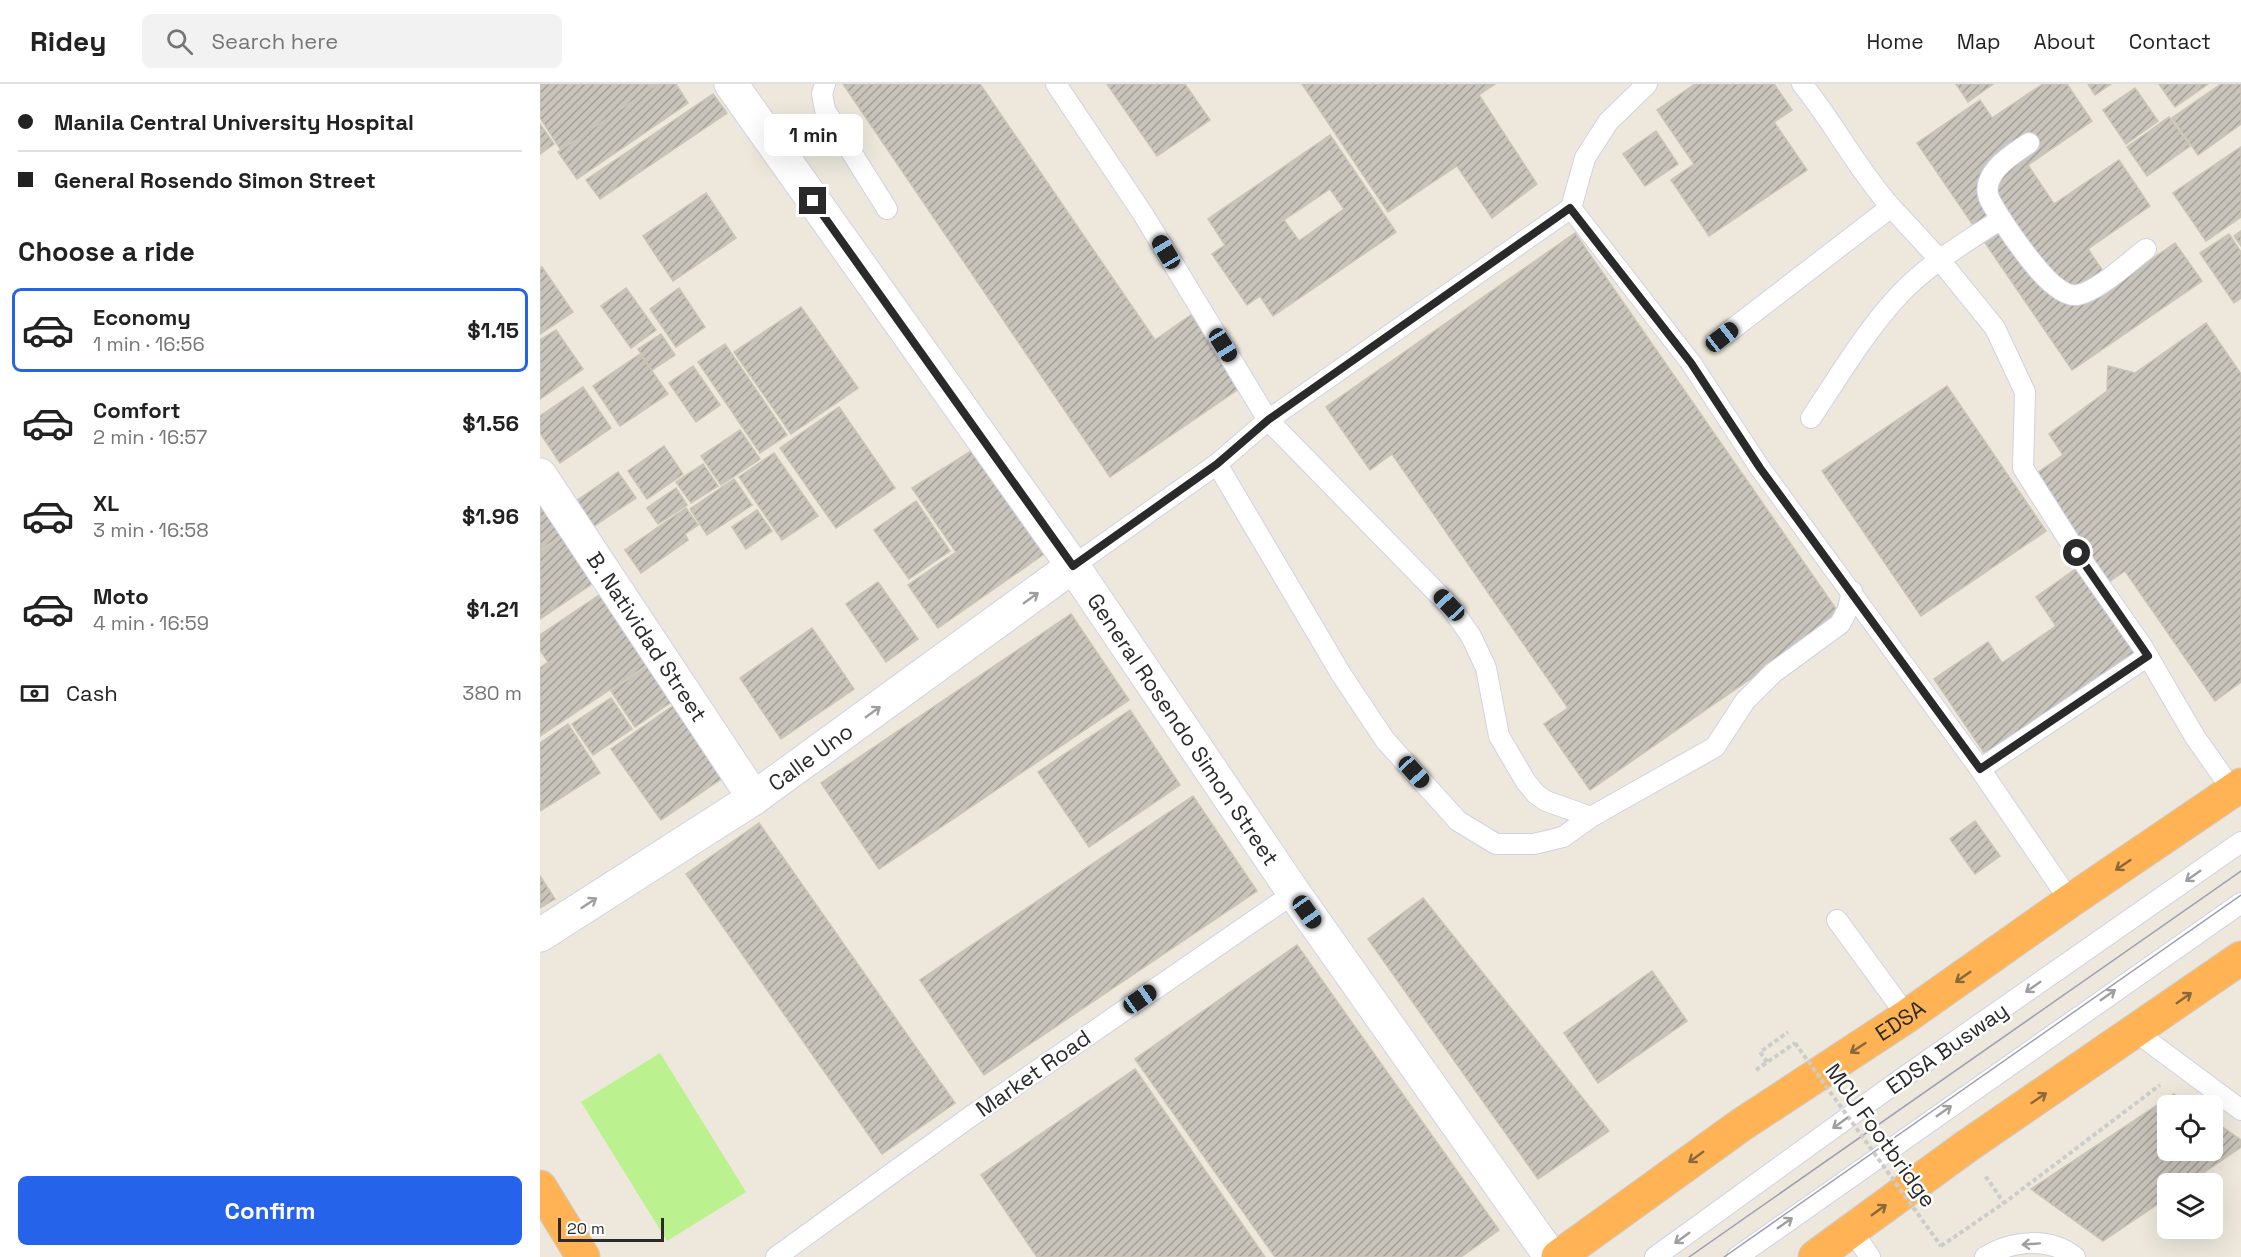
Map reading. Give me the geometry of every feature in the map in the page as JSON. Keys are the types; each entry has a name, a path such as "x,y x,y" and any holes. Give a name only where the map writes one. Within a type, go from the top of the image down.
{"highway":[{"name":"EDSA","path":"1558,1257 1741,1125 1907,1017 2070,901 2237,788"},
{"path":"1815,1257 1967,1146 2241,958"},
{"path":"540,1187 583,1257"}],"street":[{"name":"General Rosendo Simon Street","path":"731,84 1073,566 1294,893 1551,1257"},
{"name":"B. Natividad Street","path":"540,475 754,798"},
{"name":"Calle Uno","path":"540,935 754,798 1073,566"}],"lane":[{"path":"825,84 822,94 825,110 887,209"},
{"path":"1056,84 1143,214 1268,420 1449,605 1471,636 1486,668 1499,736 1536,795 1546,801 1591,817"},
{"path":"1073,566 1217,464 1268,420 1570,208 1585,158 1608,122 1647,84"},
{"path":"1802,84 1826,114 1874,189 1939,259 1995,328 2025,392 2023,468 2148,656 2195,737 2237,788"},
{"path":"2029,143 2004,160 1989,182 1989,199 2001,219 2041,272 2064,293 2076,296 2089,291 2146,249"},
{"path":"1722,337 1891,207"},
{"path":"1570,208 1691,363 1760,468 1980,769 2070,901"},
{"path":"1811,418 1900,294 1939,259 2001,219"},
{"path":"1217,464 1341,674 1386,740 1458,821 1496,844 1534,844 1563,837 1591,817 1714,747 1745,701 1773,672 1840,624 1848,609 1852,591"},
{"path":"1980,769 2148,656"},
{"name":"EDSA Busway","path":"1655,1257 1904,1077 2241,842"},
{"name":"Market Road","path":"776,1257 967,1119 1294,893"},
{"path":"1737,1257 2241,903"},
{"path":"1837,920 1907,1017"},
{"path":"2136,1032 2241,1110"},
{"path":"1852,1230 1870,1257"},
{"path":"1985,1257 1995,1251 2034,1241 2068,1251 2075,1257"}],"path":[{"path":"1753,1072 1767,1062 1760,1052 1788,1032"},
{"name":"MCU Footbridge","path":"1767,1062 1795,1042 1941,1246 2004,1203"},
{"path":"1987,1178 2004,1203 2184,1067"}],"green space":[{"path":"660,1053 746,1192 667,1241 581,1102"}],"building":[{"path":"540,84 658,84 561,150 540,118"},
{"path":"658,84 676,84 688,103 577,179 558,152"},
{"path":"843,84 980,84 1155,340 1191,315 1240,388 1110,477"},
{"path":"1107,84 1185,84 1210,120 1157,156"},
{"path":"1302,84 1495,84 1479,95 1537,184 1492,218 1457,166 1388,212"},
{"path":"1695,84 1774,84 1792,110 1774,122 1807,170 1709,236 1671,180 1694,164 1657,110"},
{"path":"1956,84 1993,84 1968,102"},
{"path":"2043,84 2067,84 2092,121 2028,165 2054,204 2119,160 2150,206 2088,249 2113,286 2175,243 2202,281 2072,370 1917,143 1980,100 1992,118"},
{"path":"2088,84 2111,84 2095,95"},
{"path":"2159,84 2208,84 2175,107"},
{"path":"2221,84 2241,84 2241,124 2198,155 2172,118"},
{"path":"2135,88 2158,121 2126,144 2103,110"},
{"path":"713,94 727,113 600,199 586,180"},
{"path":"2169,117 2190,146 2147,176 2127,147"},
{"path":"540,124 554,144 540,154"},
{"path":"1656,131 1678,164 1645,186 1623,154"},
{"path":"1330,135 1396,232 1273,316 1260,296 1247,305 1212,254 1225,245 1208,219","holes":["1330,189 1344,209 1299,241 1284,220"]},
{"path":"2241,147 2241,217 2206,241 2173,193"},
{"path":"706,193 736,238 673,281 643,236"},
{"path":"2241,231 2241,246 2234,236"},
{"path":"1575,233 1841,616 1590,790 1544,724 1568,708 1392,454 1370,470 1326,407"},
{"path":"2229,234 2241,252 2241,298 2234,303 2200,253"},
{"path":"542,267 573,312 540,334 540,268"},
{"path":"626,288 656,330 631,348 601,306"},
{"path":"679,288 705,327 676,347 650,309"},
{"path":"801,307 858,388 791,434 734,352"},
{"path":"2206,323 2241,374 2241,682 2215,701 2125,571 2103,586 2034,475 2063,455 2049,434 2107,391 2108,366 2135,373"},
{"path":"556,330 583,369 540,399 540,340"},
{"path":"661,334 675,355 652,370 638,349"},
{"path":"725,344 787,435 760,453 698,362"},
{"path":"640,354 668,394 620,426 593,386"},
{"path":"693,366 720,405 696,422 669,383"},
{"path":"1947,386 2046,531 1921,616 1822,471"},
{"path":"583,387 611,428 560,463 540,433 540,416"},
{"path":"839,407 895,488 836,528 780,448"},
{"path":"740,430 760,459 721,485 701,456"},
{"path":"664,446 683,474 647,499 628,471"},
{"path":"971,451 1044,554 938,628 908,585 956,552 912,488"},
{"path":"774,453 818,516 782,540 739,477"},
{"path":"703,464 718,486 691,503 676,482"},
{"path":"618,472 636,498 594,526 576,501"},
{"path":"734,479 752,505 707,535 690,509"},
{"path":"540,485 570,530 540,550"},
{"path":"676,488 687,505 658,524 647,508"},
{"path":"916,501 950,551 909,579 874,530"},
{"path":"686,508 698,525 685,534 688,540 641,573 625,550"},
{"path":"757,510 772,531 746,549 732,527"},
{"path":"574,529 605,575 540,619 540,552"},
{"path":"2081,565 2138,650 1985,754 1934,679 1988,642 2002,663 2056,626 2036,597"},
{"path":"878,582 918,639 886,662 846,604"},
{"path":"608,589 656,659 540,736 540,668 548,662 540,650 540,635"},
{"path":"1071,614 1129,700 879,869 821,783"},
{"path":"812,628 854,689 781,739 740,678"},
{"path":"659,659 683,694 635,727 611,691"},
{"path":"611,698 632,729 593,755 572,724"},
{"path":"680,701 730,773 661,820 611,749"},
{"path":"1130,710 1180,785 1089,847 1038,772"},
{"path":"568,724 600,773 540,811 540,743"},
{"path":"1193,796 1257,891 984,1075 920,980"},
{"path":"1975,821 2000,856 1975,874 1950,839"},
{"path":"759,823 955,1103 882,1154 686,874"},
{"path":"540,876 555,899 540,908"},
{"path":"1423,898 1609,1131 1538,1179 1368,939"},
{"path":"1297,945 1499,1230 1461,1257 1275,1257 1135,1059"},
{"path":"1652,971 1687,1021 1598,1083 1564,1033"},
{"path":"1135,1069 1265,1257 1037,1257 981,1175"},
{"path":"2157,1105 2157,1161 2221,1161 2203,1173 2157,1173 2157,1204 2103,1241 2031,1189"},
{"path":"2223,1128 2241,1140 2241,1147 2223,1159"}],"tram line":[{"path":"1689,1257 2241,871"},
{"path":"1724,1257 2241,895"}],"route":[{"path":"813,201 1073,566 1217,464 1268,420 1570,208 1691,363 1760,468 1980,769 2148,656 2077,553"}]}
